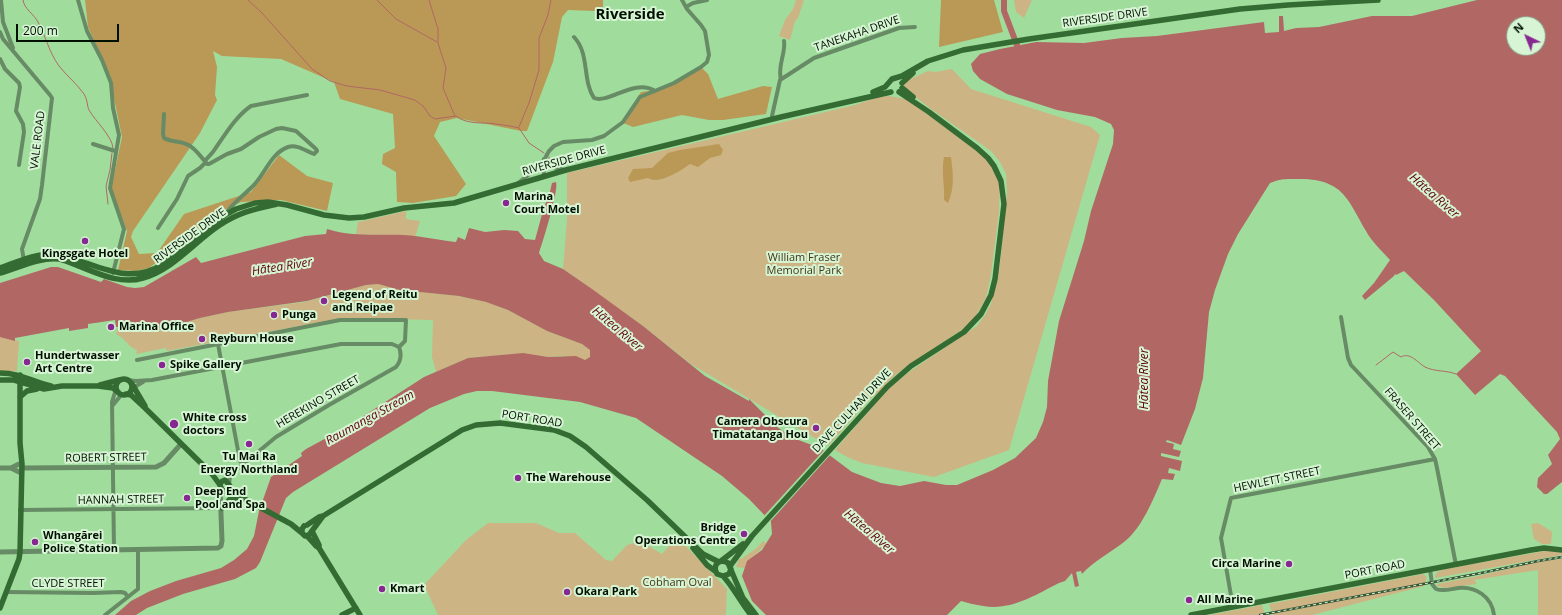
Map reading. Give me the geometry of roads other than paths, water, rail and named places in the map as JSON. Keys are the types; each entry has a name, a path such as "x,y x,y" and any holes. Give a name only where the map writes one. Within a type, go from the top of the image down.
{"main road":[{"name":"RIVERSIDE DRIVE","path":"854,100 882,89 890,80 897,78 928,61 963,50 1240,9 1378,0"},
{"name":"RIVERSIDE DRIVE","path":"0,271 40,255 54,254 112,275 141,273 154,269 168,260 236,209 254,203 268,202 287,205 324,215 342,218 356,218 404,208 454,203 566,170 772,119 891,92 901,88 909,76 934,60"},
{"name":"DAVE CULHAM DRIVE","path":"730,568 752,536 894,379 920,360 959,336 972,325 985,307 992,290 1004,208 1004,196 1001,181 994,166 984,154 929,112 901,88 897,78"},
{"path":"887,85 891,92"},
{"path":"0,373 13,373 53,387"},
{"path":"1,604 19,559 20,552 20,375"},
{"path":"0,380 14,380 42,388"},
{"path":"98,386 120,380 131,385 145,408"},
{"path":"120,380 117,384 120,392"},
{"path":"120,392 131,385"},
{"path":"20,397 27,391 42,388 98,386 113,388 131,395 212,474 220,486 227,492 291,524 319,548 360,615"},
{"name":"PORT ROAD","path":"305,525 323,516 462,430 476,425 500,422 554,430 574,438 646,500 703,554 720,562"},
{"path":"212,474 224,480 237,496"},
{"path":"220,486 224,480"},
{"path":"227,492 230,488 229,485"},
{"path":"222,508 228,500 232,498 249,502"},
{"name":"PORT ROAD","path":"305,535 313,530 323,516"},
{"path":"291,524 311,527 319,548"},
{"path":"305,525 302,528 305,535"},
{"name":"PORT ROAD","path":"679,531 707,565 715,570"},
{"name":"DAVE CULHAM DRIVE","path":"720,562 752,536"},
{"name":"PORT ROAD","path":"1191,615 1544,548 1562,550"},
{"path":"751,615 739,600 730,584 722,576 717,574 715,570 716,565 720,562 727,562 743,598 756,615"},
{"path":"722,576 729,574 730,568"},
{"path":"342,615 356,608"}],"street":[{"path":"1,0 3,22 16,54"},
{"path":"78,0 87,31 102,60 111,83 113,108 119,135 115,151 110,188 124,229 112,275"},
{"path":"516,184 537,168 551,148 559,143 592,140 604,136 623,122 640,97 670,84 701,67 708,60 709,53 704,31 682,0"},
{"path":"686,7 693,3 707,0"},
{"name":"TANEKAHA DRIVE","path":"781,79 824,53 899,28 915,27"},
{"name":"VALE ROAD","path":"0,32 52,98 40,199 22,248 25,262"},
{"path":"574,37 581,47 589,85 594,98 603,98 634,88 647,88 655,90"},
{"path":"772,119 777,86 781,79 780,73 784,41"},
{"path":"0,59 5,69 19,83 20,87 16,111 23,124 24,132 19,165"},
{"path":"158,228 177,199 188,176 200,168 245,110 251,106 307,95"},
{"path":"164,114 164,138 169,141 186,143 191,146 205,162 209,164 227,154 241,150 259,137 276,129 282,128 296,131 316,149 317,151 314,154 293,146 283,150 274,157 256,183 238,201 227,209 224,219"},
{"path":"93,144 115,151"},
{"path":"544,159 546,165 549,167 566,170"},
{"path":"544,159 542,167 544,176"},
{"name":"FRASER STREET","path":"1341,317 1348,358 1351,365 1428,447 1436,459 1456,565"},
{"name":"HEREKINO STREET","path":"218,344 340,320 406,320 405,341 399,347 401,359 398,365 276,437 235,471 230,477 229,485"},
{"path":"137,360 218,344 240,461 242,464"},
{"path":"131,385 145,381 341,344 392,344 399,347"},
{"path":"131,385 145,381"},
{"path":"112,405 120,392"},
{"path":"114,550 112,400 120,392"},
{"name":"ROBERT STREET","path":"0,468 113,468 158,466 164,463 181,444"},
{"name":"HEWLETT STREET","path":"1232,607 1221,538 1231,498 1436,459"},
{"name":"HEREKINO STREET","path":"224,480 235,471"},
{"path":"0,552 220,548 222,544 222,508 220,486"},
{"path":"222,508 227,492"},
{"name":"HANNAH STREET","path":"20,510 222,508"},
{"path":"105,615 136,591 138,586 138,550"},
{"path":"1430,570 1432,584 1436,589 1443,591 1457,588 1469,588 1475,590 1487,598 1493,607 1494,615"},
{"name":"CLYDE STREET","path":"6,592 121,592 125,593 128,597"}],"water":[{"path":"1477,0 1562,0 1562,482 1547,494 1544,494 1537,487 1538,478 1552,464 1548,455 1560,439 1557,432 1505,376 1500,374 1475,395 1456,374 1481,351 1434,300 1404,271 1396,275 1395,274 1365,300 1362,296 1374,283 1390,260 1372,240 1346,197 1329,184 1316,180 1285,179 1270,183 1238,234 1228,254 1209,312 1203,378 1195,409 1181,445 1167,440 1166,442 1174,444 1173,449 1181,451 1179,457 1161,453 1161,456 1182,461 1180,471 1169,468 1168,473 1175,474 1173,480 1162,479 1142,521 1136,529 1124,542 1082,574 1081,571 1076,572 1079,586 1075,587 1072,573 1065,581 1022,601 993,607 961,601 947,615 766,615 752,601 742,576 747,561 762,550 772,534 771,522 749,499 722,476 636,418 580,402 492,391 477,391 464,394 430,408 293,492 286,498 260,562 256,568 235,579 183,594 147,608 136,615 115,615 131,601 150,591 176,581 221,568 234,560 247,549 254,536 259,511 271,477 302,456 301,453 306,449 345,428 424,377 468,358 523,353 548,357 576,356 585,360 590,357 590,350 582,344 547,331 508,310 486,302 459,296 400,290 378,284 366,285 307,301 228,312 200,318 163,329 141,325 116,327 115,320 88,324 88,328 69,331 69,328 15,338 15,341 0,337 0,283 51,267 58,267 101,282 104,279 127,287 135,288 144,287 196,257 201,263 305,236 326,234 327,229 336,232 355,234 417,236 456,242 458,237 465,240 469,228 485,232 504,230 518,231 525,239 535,240 552,183 556,182 553,205 539,253 544,261 563,269 592,289 643,326 705,376 749,401 749,399 777,427 793,438 820,448 852,472 881,483 900,486 924,481 946,485 957,485 993,470 1015,458 1036,438 1043,422 1047,407 1048,381 1059,321 1084,241 1091,211 1113,144 1114,130 1111,124 1095,117 1057,110 1007,94 980,79 973,71 971,64 980,54 1036,42 1084,43 1122,38 1157,36 1264,22 1265,33 1279,32 1279,16 1283,16 1284,31 1296,28 1319,27 1372,16 1412,16"}],"waterway":[{"path":"23,0 25,6 38,22 50,50 59,66 84,94 89,110 107,134 113,148"},
{"path":"248,0 262,13 312,69 330,81 347,86 380,90 415,100 423,106 430,116 435,119 456,116 470,122 519,128 529,143 544,153"},
{"path":"377,0 396,19 437,42"},
{"path":"429,0 438,29 438,43 446,68 443,88 455,116"},
{"path":"519,127 529,103 539,70 539,38 548,15 551,0"},
{"path":"1004,0 1004,11 1020,53"},
{"path":"108,204 106,186 112,153"},
{"path":"549,157 550,163"},
{"path":"1376,365 1393,352 1401,357 1407,356 1413,358 1429,369 1456,374"}],"railway":[{"path":"1260,615 1562,557"}],"place":[{"name":"Marina Court Motel","path":"506,203"},
{"name":"Kingsgate Hotel","path":"85,241"},
{"name":"Legend of Reitu and Reipae","path":"324,301"},
{"name":"Punga","path":"274,315"},
{"name":"Marina Office","path":"111,327"},
{"name":"Reyburn House","path":"202,339"},
{"name":"Hundertwasser Art Centre","path":"27,362"},
{"name":"Spike Gallery","path":"162,365"},
{"name":"White cross doctors","path":"174,424"},
{"name":"Camera Obscura Timatatanga Hou","path":"816,428"},
{"name":"Tu Mai Ra Energy Northland","path":"249,444"},
{"name":"The Warehouse","path":"518,478"},
{"name":"Deep End Pool and Spa","path":"187,498"},
{"name":"Bridge Operations Centre","path":"744,534"},
{"name":"Whangārei Police Station","path":"35,542"},
{"name":"Circa Marine","path":"1289,564"},
{"name":"Kmart","path":"382,589"},
{"name":"Okara Park","path":"567,592"},
{"name":"All Marine","path":"1189,600"}],"district":[{"name":"Riverside","path":"630,15"}],"water label":[{"name":"Hātea River","path":"1434,196"},
{"name":"Hātea River","path":"282,267"},
{"name":"Hātea River","path":"617,329"},
{"name":"Hātea River","path":"1145,379"},
{"name":"Raumanga Stream","path":"370,418"},
{"name":"Hātea River","path":"869,532"}],"park label":[{"name":"William Fraser Memorial Park","path":"804,264"},
{"name":"Cobham Oval","path":"677,583"}]}
